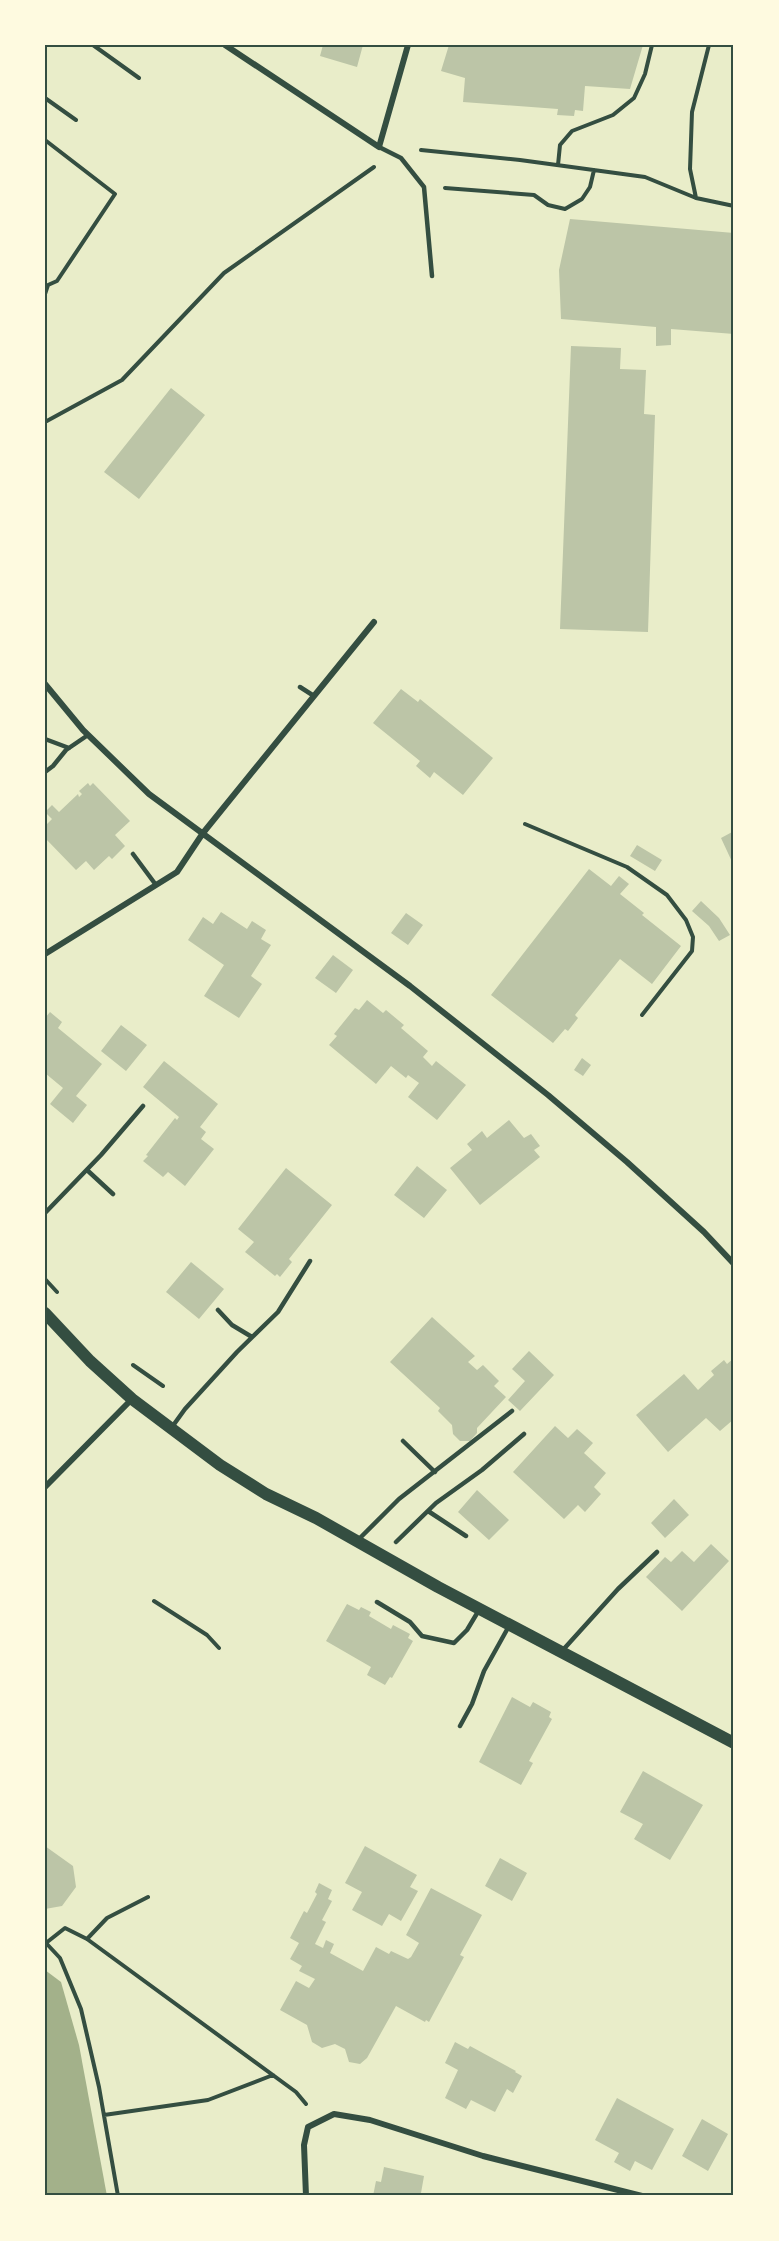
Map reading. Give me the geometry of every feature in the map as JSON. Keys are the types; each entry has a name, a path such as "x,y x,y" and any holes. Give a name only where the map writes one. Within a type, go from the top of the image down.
{"main road":[{"path":"45,1313 90,1361 132,1399 170,1430 266,1494 316,1518 356,1542 734,1743"}],"street":[{"path":"225,45 379,147 408,45"},
{"path":"45,954 177,872 203,833 374,622"},
{"path":"45,684 88,735 149,794 410,986 548,1095 696,1224 734,1264"},
{"path":"45,1487 132,1399"},
{"path":"306,2196 304,2145 308,2127 334,2114 370,2120 483,2156 642,2196"}],"lane":[{"path":"379,147 401,158 424,187 432,276"},
{"path":"300,687 314,696"},
{"path":"45,772 69,748 88,735"},
{"path":"45,739 69,748"},
{"path":"133,854 156,885"},
{"path":"45,1213 143,1107"},
{"path":"87,1170 113,1194"},
{"path":"170,1430 185,1409 278,1312 310,1261"},
{"path":"218,1310 232,1325 252,1337"},
{"path":"356,1542 399,1499 512,1411"},
{"path":"396,1542 428,1511 482,1470 524,1434"},
{"path":"403,1441 435,1472"},
{"path":"428,1511 466,1536"},
{"path":"561,1651 618,1589 657,1552"},
{"path":"377,1602 410,1622 422,1636 454,1642 467,1630 480,1607"},
{"path":"460,1726 472,1704 484,1671 511,1623"}],"path":[{"path":"93,45 139,78"},
{"path":"558,165 560,145 572,131 613,115 634,98 645,74 652,45"},
{"path":"696,198 690,169 692,112 709,45"},
{"path":"45,98 76,120"},
{"path":"45,140 115,194 57,281 46,284 45,294"},
{"path":"379,147 439,151 645,177 696,198 734,206"},
{"path":"45,422 122,380 224,273 374,166"},
{"path":"424,187 534,195 548,205 566,209 582,199 590,187 594,170"},
{"path":"525,824 627,867 667,895 686,920 693,937 692,951 642,1015"},
{"path":"154,1601 207,1635 219,1648"},
{"path":"87,1939 107,1918 148,1897"},
{"path":"118,2196 104,2115 81,2009 60,1958 46,1943 65,1928 87,1939 296,2092 319,2121"},
{"path":"104,2115 208,2100 273,2075"}],"shaded area":[{"path":"45,1970 61,1982 79,2045 107,2196 45,2196"}],"building":[{"path":"323,45 363,45 357,67 320,56"},
{"path":"449,45 643,45 630,89 585,86 583,111 575,110 574,116 557,115 558,109 463,102 465,78 441,71"},
{"path":"570,219 734,233 734,334 671,329 671,345 656,346 656,327 561,319 559,270"},
{"path":"571,346 621,348 620,369 646,370 644,414 655,415 648,632 560,629"},
{"path":"171,388 205,415 139,499 104,472"},
{"path":"401,689 418,702 420,699 493,758 463,795 434,772 430,778 416,766 420,761 373,723"},
{"path":"88,783 90,786 93,783 130,821 115,835 125,846 112,859 109,856 94,870 86,861 76,870 45,838 45,826 52,819 45,812 52,805 59,812 78,794 79,797 82,794 79,791"},
{"path":"734,831 734,866 721,838"},
{"path":"637,845 662,860 655,871 630,856"},
{"path":"589,869 611,886 619,876 629,884 620,894 681,946 652,984 620,959 575,1015 578,1018 568,1031 565,1029 553,1043 491,995"},
{"path":"701,901 719,918 730,935 719,941 709,926 692,911"},
{"path":"221,912 247,929 252,921 266,930 261,939 271,945 251,976 262,984 239,1018 204,996 224,965 188,940 203,917 213,924"},
{"path":"406,913 423,925 408,945 391,933"},
{"path":"333,955 353,970 336,993 315,978"},
{"path":"367,1000 383,1013 386,1010 404,1025 401,1028 428,1051 423,1057 432,1066 436,1061 466,1085 437,1120 408,1097 419,1083 408,1075 406,1078 391,1066 376,1084 329,1045 337,1036 334,1034 355,1008 359,1010"},
{"path":"50,1012 62,1022 58,1028 102,1064 76,1096 87,1105 73,1123 50,1104 63,1088 45,1073 45,1018"},
{"path":"121,1025 147,1045 126,1071 101,1051"},
{"path":"582,1058 591,1065 583,1076 574,1070"},
{"path":"164,1061 218,1104 200,1127 206,1132 201,1139 214,1149 185,1186 168,1172 163,1177 143,1161 175,1118 177,1120 179,1117 143,1087"},
{"path":"509,1120 524,1138 531,1134 540,1146 534,1150 540,1157 480,1205 450,1168 472,1150 467,1144 482,1131 487,1138"},
{"path":"417,1166 447,1190 424,1218 394,1195"},
{"path":"286,1168 332,1205 289,1259 292,1262 280,1277 277,1274 275,1276 245,1252 254,1242 238,1229"},
{"path":"191,1262 224,1289 199,1319 166,1292"},
{"path":"432,1317 475,1356 468,1362 477,1370 483,1365 499,1381 494,1386 506,1397 477,1428 477,1433 470,1441 460,1441 453,1434 452,1425 438,1411 440,1408 390,1362"},
{"path":"529,1351 554,1375 520,1411 508,1400 525,1381 512,1369"},
{"path":"734,1358 734,1419 720,1431 706,1418 668,1452 636,1415 684,1374 698,1390 714,1375 711,1371 724,1360 727,1364"},
{"path":"555,1426 568,1438 577,1429 593,1443 584,1453 606,1473 594,1487 601,1494 585,1512 578,1505 564,1519 513,1472"},
{"path":"477,1490 509,1520 489,1540 458,1512"},
{"path":"674,1499 689,1515 665,1538 651,1523"},
{"path":"711,1544 729,1561 682,1611 646,1577 665,1557 671,1562 682,1551 694,1562"},
{"path":"347,1604 359,1610 361,1607 371,1612 369,1616 391,1629 393,1625 410,1634 408,1638 413,1641 392,1678 390,1677 385,1685 367,1675 371,1667 326,1641"},
{"path":"512,1697 530,1707 533,1702 551,1712 549,1717 552,1719 529,1761 533,1763 521,1785 479,1762"},
{"path":"643,1771 703,1805 670,1860 634,1839 643,1824 620,1812"},
{"path":"45,1846 73,1866 76,1887 62,1906 45,1909"},
{"path":"365,1846 417,1875 410,1887 418,1891 401,1921 389,1914 382,1926 352,1910 362,1892 345,1883"},
{"path":"500,1858 527,1873 512,1901 485,1886"},
{"path":"319,1883 332,1890 328,1899 332,1901 322,1920 326,1922 315,1944 323,1948 326,1940 334,1944 330,1953 363,1971 376,1947 389,1954 391,1951 408,1959 411,1957 419,1943 406,1935 431,1888 482,1915 460,1955 464,1957 429,2022 396,2006 367,2058 360,2064 349,2062 345,2049 335,2044 322,2048 312,2042 307,2025 280,2010 296,1981 309,1988 315,1979 299,1971 302,1966 290,1959 299,1943 290,1938 304,1911 307,1913 317,1894 315,1892"},
{"path":"455,2042 468,2049 470,2046 522,2076 513,2093 507,2089 495,2112 471,2100 466,2109 445,2098 458,2070 445,2063"},
{"path":"617,2098 674,2129 652,2170 635,2161 630,2171 614,2162 619,2153 595,2140"},
{"path":"702,2119 728,2134 708,2171 682,2156"},
{"path":"384,2167 424,2176 421,2193 429,2196 373,2196 376,2181 381,2182"}]}
